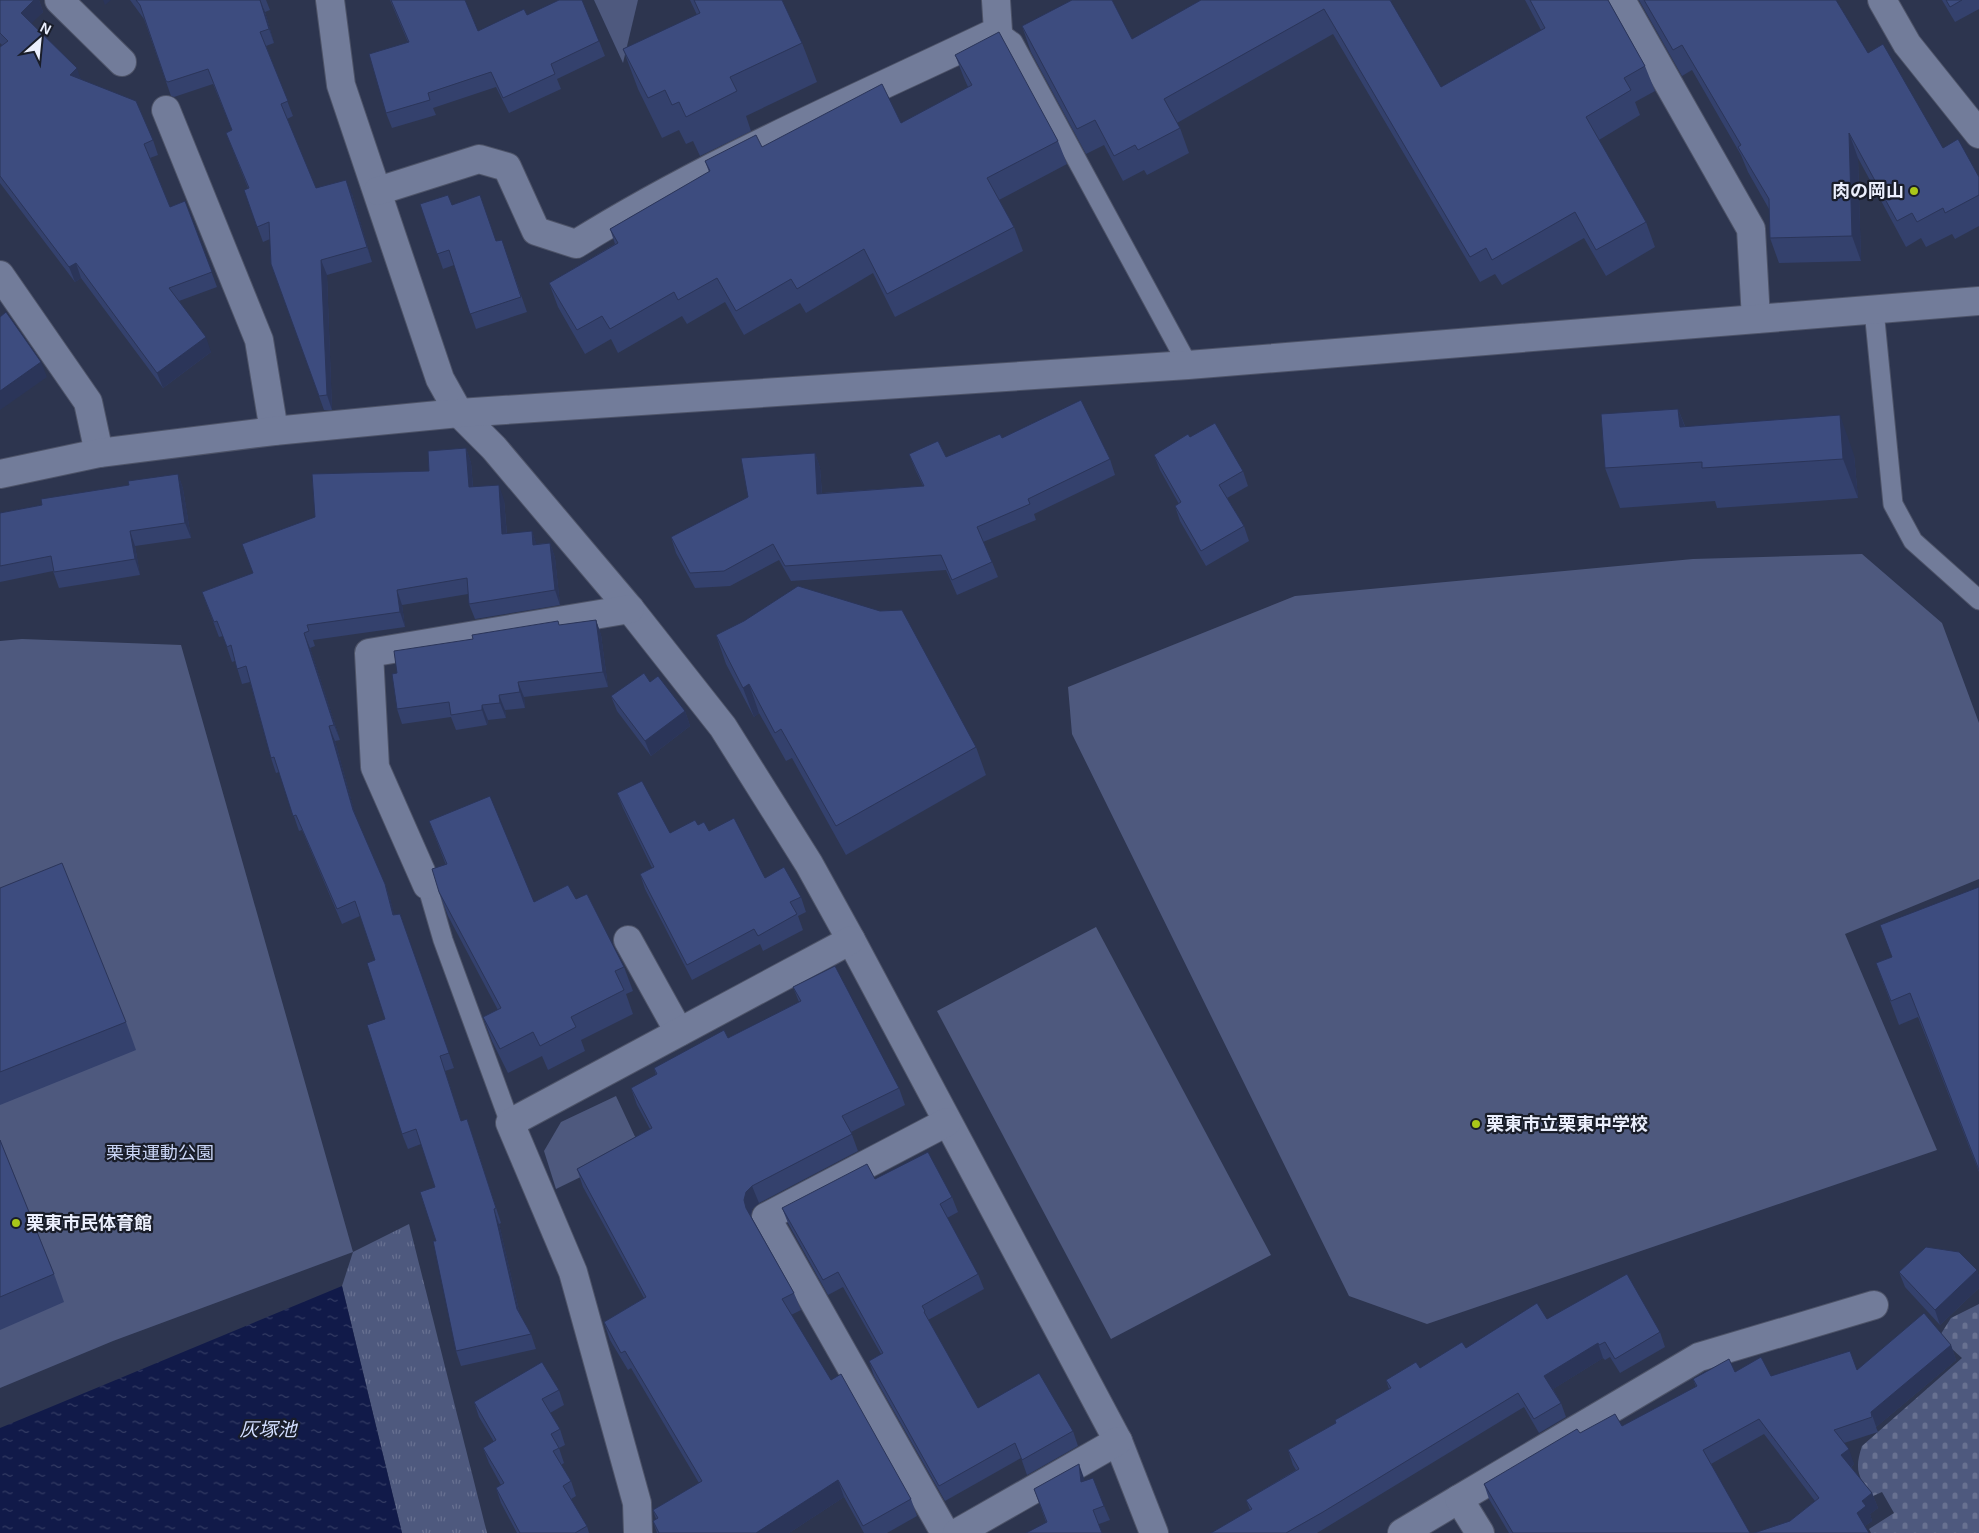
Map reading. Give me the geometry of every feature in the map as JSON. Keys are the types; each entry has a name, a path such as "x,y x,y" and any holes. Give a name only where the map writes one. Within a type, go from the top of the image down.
{"street":[{"path":"59,0 122,62"},
{"path":"330,0 342,85 440,379 459,413 494,448 630,609 723,727 809,864 1118,1441 1154,1533"},
{"path":"378,191 479,159 507,168 536,231 576,244 634,208 725,162 998,31 996,0"},
{"path":"1621,0 1751,229 1756,319"},
{"path":"1882,0 1907,44 1979,134"},
{"path":"166,110 259,340 274,431"},
{"path":"0,275 88,402 99,453"},
{"path":"0,474 99,453 274,431 459,413 1188,365 1979,301"},
{"path":"427,885 375,767 369,653 630,609"},
{"path":"628,940 679,1032"},
{"path":"638,1533 637,1503 573,1272 510,1123 851,940"},
{"path":"945,1533 766,1217 947,1122"},
{"path":"1402,1533 1699,1357 1874,1305"},
{"path":"957,1533 1118,1441"},
{"path":"1459,1499 1480,1533"}],"lane":[{"path":"998,31 1013,42 1188,365"},
{"path":"1874,310 1893,504 1913,541 1979,600"},
{"path":"427,885 443,940 510,1123"}],"green space":[{"path":"594,0 638,0 623,63"},
{"name":"栗東市立栗東中学校","path":"1862,554 1942,623 1979,723 1979,879 1845,934 1937,1150 1427,1324 1349,1296 1072,734 1068,687 1295,596 1693,559"},
{"name":"栗東運動公園","path":"22,639 181,645 353,1252 113,1341 0,1388 0,641"},
{"path":"1096,927 1271,1255 1111,1339 937,1011"},
{"path":"616,1096 645,1158 634,1151 556,1189 544,1151 561,1122"},
{"path":"409,1224 487,1533 402,1533 342,1286 353,1252"},
{"path":"1979,1304 1979,1533 1871,1533 1869,1529 1894,1513 1882,1492 1873,1496 1861,1479 1858,1461 1862,1446 1962,1358 1939,1337 1951,1318"}],"water":[{"name":"灰塚池","path":"342,1286 402,1533 0,1533 0,1428"}],"building":[{"path":"0,0 34,0 21,13 77,68 70,75 136,101 153,140 144,144 170,207 185,201 212,272 169,288 206,337 157,373 76,263 69,267 0,176 0,47 8,41 0,33"},
{"path":"136,0 260,0 269,29 260,32 288,101 281,104 316,188 346,180 367,247 321,260 327,395 319,396 271,264 269,222 257,227 244,190 249,188 226,133 232,130 208,69 168,82 166,81 140,5"},
{"path":"391,0 465,0 478,31 524,9 527,15 559,0 582,0 599,41 551,64 555,74 503,98 491,72 428,93 430,100 386,113 369,54 409,42"},
{"path":"694,0 782,0 802,43 730,77 737,91 686,117 679,102 672,105 665,90 648,98 623,49 700,13"},
{"path":"1072,0 1112,0 1132,39 1201,0 1390,0 1441,87 1545,28 1530,0 1608,0 1645,66 1624,78 1631,90 1586,117 1646,222 1596,250 1575,212 1492,260 1486,248 1470,257 1324,9 1164,99 1180,128 1138,150 1135,145 1114,156 1095,120 1077,129 1022,26"},
{"path":"1644,0 1836,0 1868,53 1883,44 1943,148 1958,139 1979,177 1979,195 1945,213 1943,208 1917,222 1912,213 1897,221 1849,133 1852,236 1770,238 1769,199 1738,147 1741,145 1682,45 1673,50"},
{"path":"1946,0 1962,0 1950,7"},
{"path":"999,32 1058,141 987,178 1014,227 887,294 864,249 797,289 791,279 736,311 717,278 678,300 674,292 610,329 602,316 577,330 549,283 618,243 610,229 710,171 705,161 756,135 762,147 882,84 901,123 972,85 955,55"},
{"path":"448,195 452,205 480,195 496,241 502,240 521,297 470,314 449,250 437,254 420,204"},
{"path":"6,312 41,362 0,391 0,317"},
{"path":"1081,400 1110,459 1028,499 1030,504 977,527 992,562 952,580 941,555 785,566 773,544 724,571 690,573 671,537 748,497 741,458 815,453 817,494 924,486 909,454 938,441 946,457 1000,434 1002,438"},
{"path":"1678,409 1680,427 1840,415 1843,459 1702,468 1702,462 1605,468 1601,414"},
{"path":"1215,423 1243,471 1219,485 1244,526 1201,551 1175,506 1181,502 1154,455 1188,434 1190,437"},
{"path":"466,448 469,487 499,485 502,534 532,531 533,545 550,543 555,590 469,604 467,578 397,590 400,612 307,625 309,631 304,633 334,725 329,726 353,810 385,884 393,915 400,914 449,1053 440,1056 461,1121 467,1119 496,1208 494,1209 517,1309 531,1334 456,1351 433,1241 436,1241 420,1192 435,1187 416,1129 402,1134 367,1025 385,1019 367,963 375,960 355,901 337,909 296,815 293,816 274,757 271,758 246,666 237,669 231,645 227,647 217,621 214,622 202,592 253,573 242,544 315,517 312,474 429,471 428,451"},
{"path":"178,474 185,523 130,531 135,559 54,572 51,556 0,566 0,513 42,505 41,499 129,485 128,481"},
{"path":"798,586 880,611 902,610 976,747 836,826 781,729 775,733 749,684 743,688 716,635 744,621"},
{"path":"596,620 603,672 518,682 520,692 499,695 500,703 482,705 482,710 451,715 449,702 397,709 392,674 397,673 394,651 473,639 472,635 558,621 559,625"},
{"path":"644,673 650,682 658,676 685,711 645,741 611,696"},
{"path":"642,781 670,833 695,820 698,825 704,822 709,831 734,818 765,878 784,867 801,897 790,902 797,914 758,936 754,929 687,965 640,874 654,867 617,793"},
{"path":"490,796 534,902 568,885 576,899 587,894 624,967 615,971 624,990 571,1017 576,1027 540,1046 533,1032 500,1049 483,1017 501,1008 439,892 432,869 447,864 429,821"},
{"path":"62,863 126,1022 0,1072 0,888"},
{"path":"1979,887 1979,1170 1910,993 1891,1001 1876,963 1892,957 1880,925"},
{"path":"835,966 899,1088 842,1116 852,1134 752,1186 746,1192 744,1200 746,1208 794,1293 782,1299 831,1380 841,1374 911,1499 863,1526 838,1480 756,1533 659,1533 653,1521 658,1518 653,1510 702,1481 625,1351 621,1353 604,1322 646,1297 577,1169 652,1128 631,1088 657,1074 654,1068 724,1030 728,1038 801,1001 793,987"},
{"name":"栗東市民体育館","path":"0,1140 54,1274 0,1297"},
{"path":"928,1152 952,1197 940,1204 978,1274 922,1306 924,1312 978,1408 1039,1373 1073,1431 1022,1460 1015,1443 939,1486 869,1361 883,1353 838,1272 823,1280 782,1208 867,1164 875,1179"},
{"path":"1926,1247 1959,1252 1977,1270 1935,1310 1899,1272"},
{"path":"1627,1274 1660,1332 1615,1359 1605,1342 1599,1345 1598,1343 1544,1376 1561,1403 1534,1419 1518,1393 1286,1533 1211,1533 1252,1509 1246,1500 1299,1469 1288,1450 1336,1423 1335,1420 1391,1388 1386,1380 1416,1362 1420,1368 1462,1342 1466,1348 1537,1303 1547,1319"},
{"path":"1924,1313 1951,1345 1871,1412 1872,1417 1834,1430 1849,1449 1841,1455 1872,1493 1862,1501 1866,1506 1857,1513 1869,1533 1754,1533 1790,1521 1819,1498 1759,1419 1703,1450 1750,1533 1513,1533 1484,1484 1577,1429 1580,1433 1615,1414 1622,1426 1697,1386 1693,1379 1729,1359 1735,1372 1761,1357 1771,1376 1850,1351 1857,1370"},
{"path":"542,1362 559,1390 542,1399 560,1429 551,1434 559,1448 553,1451 571,1481 563,1486 587,1526 575,1533 520,1533 496,1488 504,1483 483,1448 496,1440 474,1402"},
{"path":"1079,1464 1081,1482 1093,1478 1104,1506 1093,1510 1102,1533 1026,1533 1047,1522 1034,1489"}],"place":[{"name":"肉の岡山","path":"1914,191"},
{"name":"栗東市立栗東中学校","path":"1476,1124"},
{"name":"栗東市民体育館","path":"16,1223"}]}
